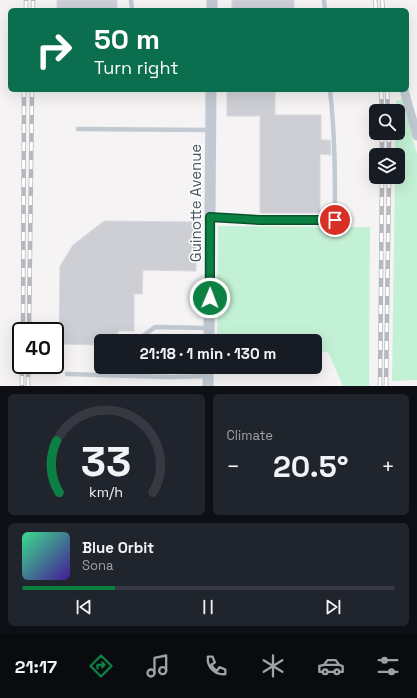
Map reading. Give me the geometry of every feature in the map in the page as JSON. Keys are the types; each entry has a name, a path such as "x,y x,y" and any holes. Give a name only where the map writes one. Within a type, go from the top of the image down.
{"street":[{"name":"Guinotte Avenue","path":"209,334 211,92"},
{"path":"405,92 417,136"}],"lane":[{"path":"210,217 260,220 335,220 336,162 334,121 330,92"},
{"path":"78,129 211,130"},
{"path":"146,334 155,327 209,328"},
{"path":"67,374 208,376"}],"green space":[{"path":"402,99 403,104 396,104 396,101"},
{"path":"405,110 417,154 417,380 392,381 395,184 405,184 405,148 395,148 395,140 405,140"},
{"path":"218,226 370,227 369,386 343,386 328,352 322,352 322,334 217,334"}],"building":[{"path":"57,0 117,0 117,8 57,8"},
{"path":"232,0 294,0 294,8 232,8"},
{"path":"227,92 275,92 275,115 321,115 321,140 330,140 331,155 320,154 320,213 260,213 260,116 227,116"},
{"path":"104,221 196,222 196,271 143,270 142,294 134,294 134,331 118,331 118,334 94,334 94,345 64,344 64,322 59,322 60,266 73,245"}],"railway":[{"path":"26,0 26,8"},
{"path":"33,0 33,8"},
{"path":"375,0 376,8"},
{"path":"382,0 383,8"},
{"path":"23,322 24,92"},
{"path":"29,322 32,92"},
{"path":"381,92 382,104"},
{"path":"387,92 388,104"},
{"path":"382,140 382,148"},
{"path":"389,140 389,148"},
{"path":"380,386 382,184"},
{"path":"386,386 389,184"},
{"path":"22,374 22,385"},
{"path":"28,374 28,386"}],"route":[{"path":"210,298 210,217 260,220 335,220"}]}
